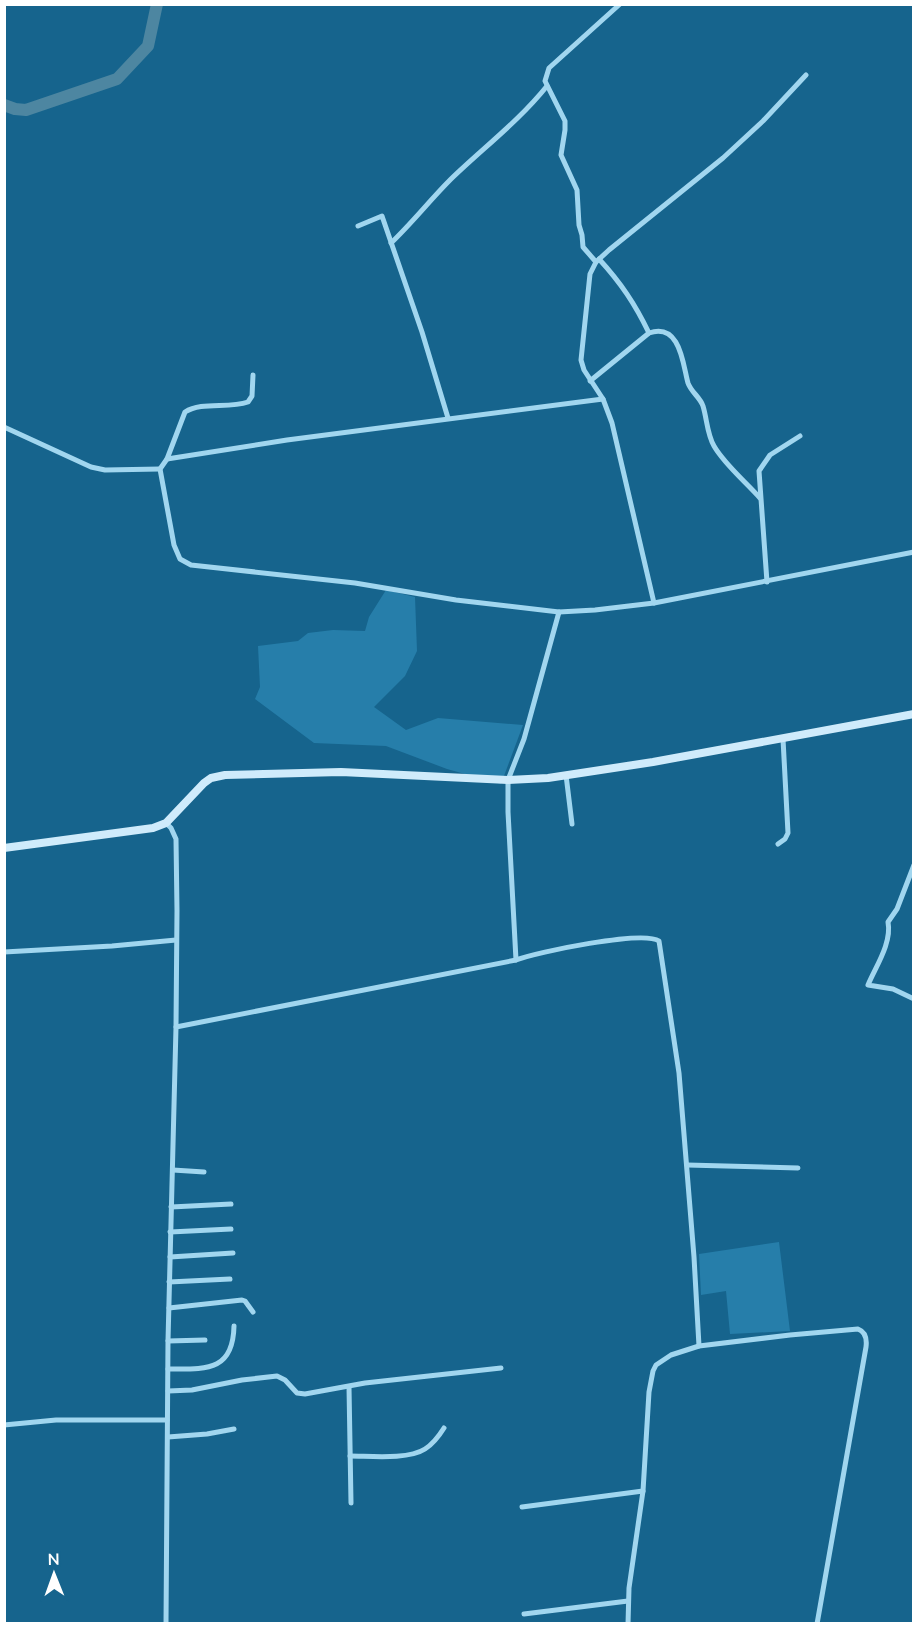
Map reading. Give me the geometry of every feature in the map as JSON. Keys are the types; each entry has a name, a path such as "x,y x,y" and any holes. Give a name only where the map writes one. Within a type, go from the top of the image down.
{"street":[{"path":"620,4 549,68 546,76 547,86 565,121 566,130 561,155 577,190 583,247 620,281 649,333"},
{"path":"654,603 612,423 603,399 590,381 581,360 590,274 598,261 723,158 763,121 806,75"},
{"path":"391,243 450,181 518,118 547,86"},
{"path":"358,226 382,216 422,332 448,418"},
{"path":"590,381 649,333 659,331 668,335 675,342 684,360 689,386 704,407 714,446 722,458 760,498"},
{"path":"253,375 252,396 248,402 185,412 167,459 160,469 174,545 184,563 366,584 456,600 559,612 654,603 914,552"},
{"path":"167,459 287,440 603,399"},
{"path":"4,427 91,467 105,470 160,469"},
{"path":"767,582 759,471 766,459 777,449 800,435"},
{"path":"516,960 508,780 524,739 559,612"},
{"path":"4,848 135,831 165,823 204,783 212,778 225,775 341,772 508,780 566,775 653,762 914,714"},
{"path":"778,844 785,839 788,833 783,739"},
{"path":"566,775 572,824"},
{"path":"165,823 171,828 176,839 176,1027 168,1341 166,1623"},
{"path":"914,865 897,909 888,922 890,930 885,947 868,985 893,990 914,999"},
{"path":"176,1027 516,960 566,948 620,939 653,938 659,941 679,1073 699,1346"},
{"path":"4,952 176,940"},
{"path":"687,1165 798,1168"},
{"path":"173,1170 204,1172"},
{"path":"171,1207 231,1204"},
{"path":"170,1232 231,1229"},
{"path":"170,1257 233,1253"},
{"path":"169,1282 230,1279"},
{"path":"169,1308 242,1300 253,1312"},
{"path":"168,1369 216,1365 232,1349 234,1326"},
{"path":"628,1623 628,1601 642,1491 653,1371 665,1358 699,1346 849,1329 862,1330 866,1337 867,1347 817,1623"},
{"path":"168,1341 205,1340"},
{"path":"168,1391 199,1389 242,1380 277,1376 285,1380 300,1395 365,1383 501,1368"},
{"path":"349,1387 351,1503"},
{"path":"4,1425 56,1420 167,1420"},
{"path":"350,1456 400,1455 424,1451 444,1428"},
{"path":"168,1437 234,1430"},
{"path":"522,1507 642,1491"},
{"path":"524,1614 628,1601"}],"shaded area":[{"path":"386,590 415,597 417,651 405,676 374,707 406,730 438,718 523,725 501,784 447,769 386,746 314,743 255,699 260,687 258,646 298,641 308,633 333,630 365,631 369,617"},
{"path":"779,1242 790,1331 730,1334 726,1291 701,1295 699,1254"}],"waterway":[{"path":"4,105 26,110 117,79 148,46 157,4"}]}
